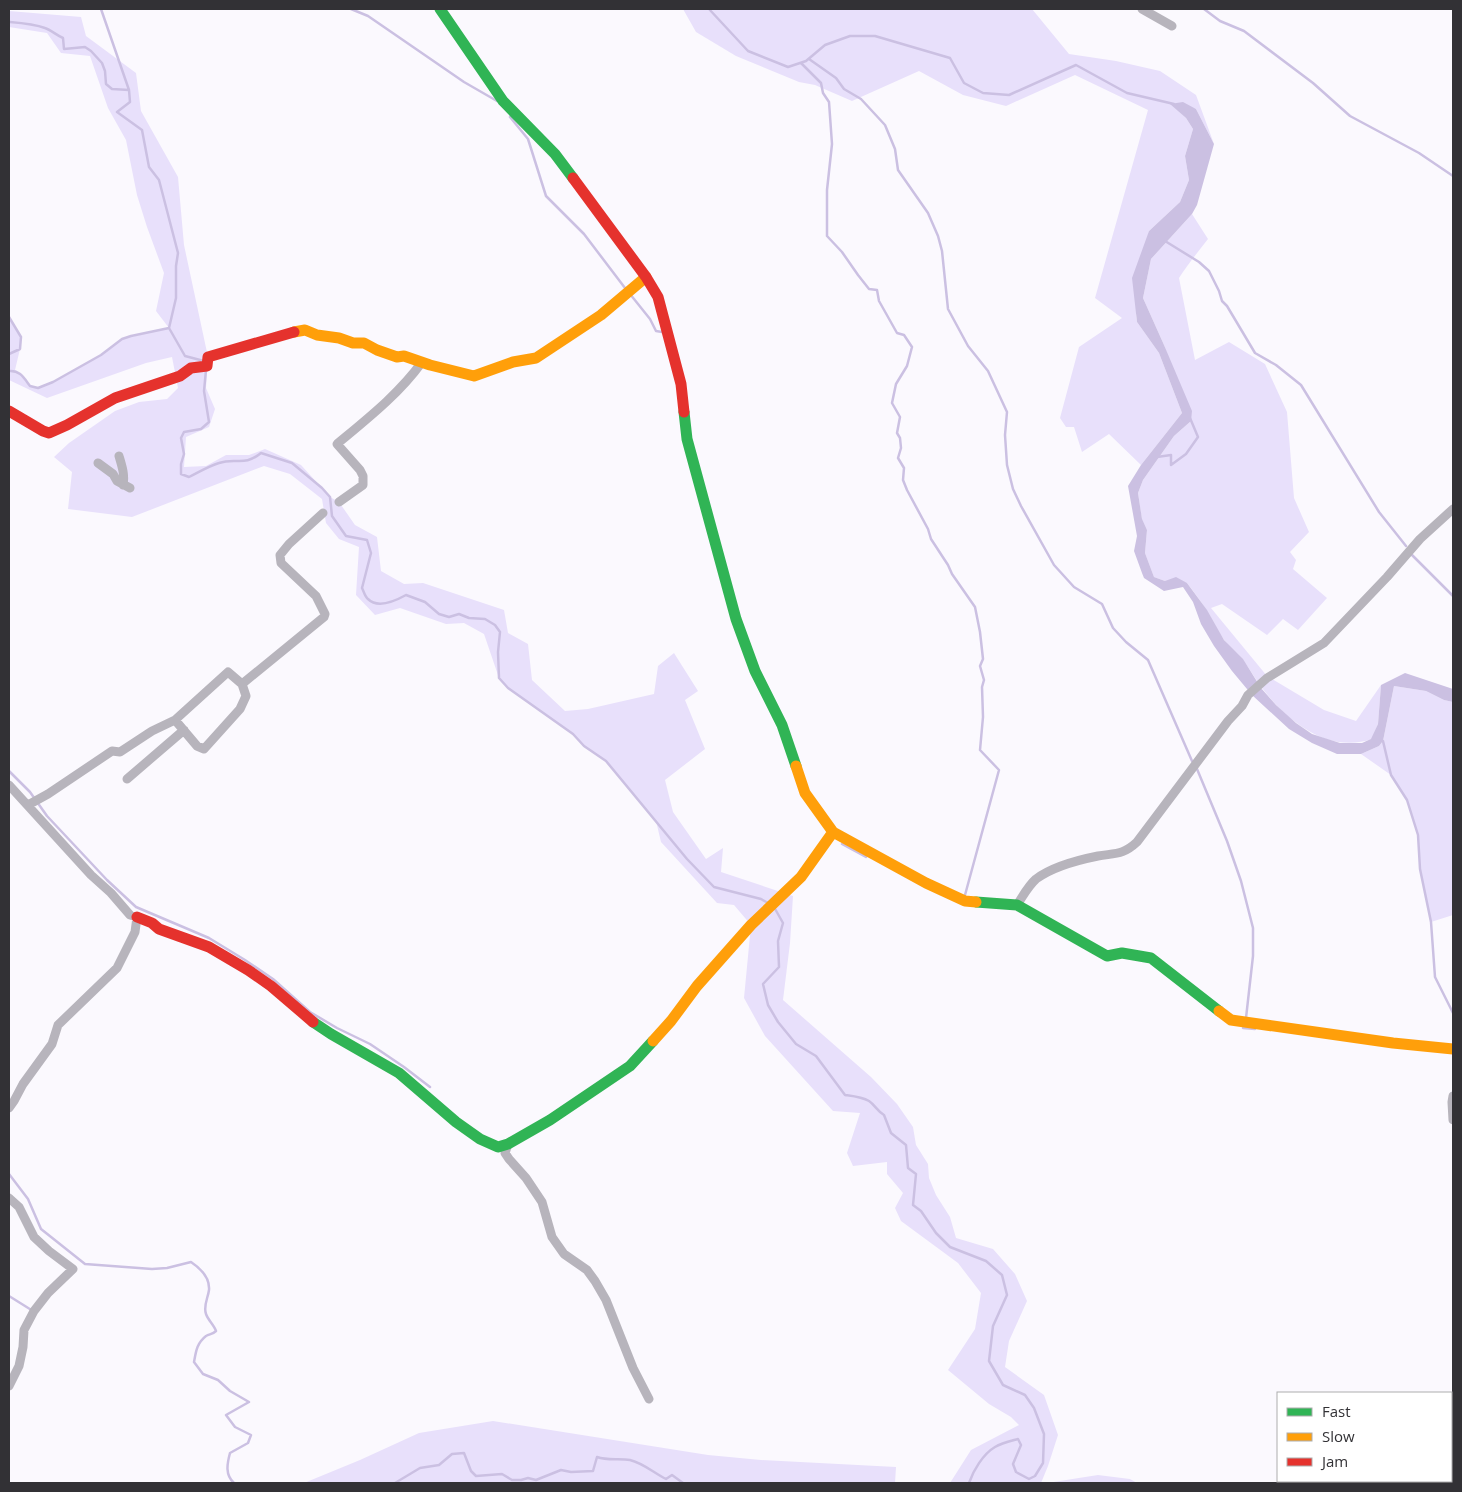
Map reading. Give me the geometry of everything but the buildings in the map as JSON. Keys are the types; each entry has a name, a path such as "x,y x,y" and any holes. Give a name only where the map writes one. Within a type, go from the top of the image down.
{"street":[{"path":"440,9 503,101 555,154 646,277 658,297 680,384 687,439 736,619 755,671 782,725 805,793 833,832 926,883 965,901 1017,905 1107,956 1122,953 1151,958 1231,1020 1393,1043 1453,1049"},
{"path":"1142,9 1172,26"},
{"path":"9,412 49,433 115,398 180,376 191,368 207,366 208,357 305,330 317,335 339,338 353,343 364,343 397,357 404,356 474,376 513,362 536,358 601,315 646,277"},
{"path":"339,502 363,485 363,476 337,444 383,406 414,374 422,362"},
{"path":"98,462 113,474 117,481 127,486 119,456"},
{"path":"1017,905 1027,888 1036,879 1075,861 1117,854 1130,848 1137,842 1222,728 1242,706 1248,695 1262,682 1324,643 1388,577 1420,539 1453,509"},
{"path":"242,684 324,617 325,614 316,596 281,563 280,555 289,544 323,513"},
{"path":"28,805 48,794 112,751 120,752 152,731 175,720 228,672 242,684 246,696 240,709 204,749 197,746 175,720"},
{"path":"127,779 184,730"},
{"path":"9,784 91,876 111,893 130,915 152,923 159,929 210,947 234,961 271,986 307,1018 399,1073 456,1122 498,1147 508,1144 550,1120 630,1066 671,1021 697,986 751,925 801,877 833,832"},
{"path":"9,1108 23,1084 52,1044 58,1025 117,968 135,932 137,917"},
{"path":"1453,1096 1453,1120"},
{"path":"508,1144 505,1153 526,1178 542,1202 552,1237 564,1254 587,1270 602,1294 633,1368 649,1399"},
{"path":"9,1198 19,1207 34,1237 49,1252 73,1269 48,1293 34,1311 24,1330 19,1366 9,1386"}],"shaded area":[{"path":"683,9 1032,9 1069,54 1116,61 1160,71 1196,95 1214,144 1196,109 1171,104 1186,118 1193,129 1185,156 1189,180 1180,202 1149,231 1136,315 1137,322 1159,353 1182,413 1141,465 1109,434 1082,452 1074,427 1066,427 1060,418 1079,347 1122,318 1095,298 1148,110 1075,75 1006,106 963,95 919,71 852,101 815,85 799,82 736,56 696,32"},
{"path":"9,11 81,17 86,36 136,73 141,111 178,177 184,245 208,357 206,388 215,409 209,427 186,437 184,467 206,466 226,455 249,455 265,449 301,465 330,497 339,502 355,525 377,537 381,571 404,584 423,583 504,610 508,633 528,644 532,680 565,711 588,709 654,694 658,666 674,653 698,691 685,700 705,749 665,780 673,812 706,859 723,848 721,872 793,896 790,943 783,1000 871,1077 897,1104 913,1127 916,1145 928,1164 929,1178 936,1195 950,1217 956,1238 993,1249 1015,1274 1027,1301 1009,1341 1005,1367 1044,1395 1058,1435 1041,1483 950,1483 971,1450 1019,1425 1011,1417 989,1404 948,1370 975,1329 981,1293 958,1263 901,1221 895,1208 903,1193 887,1174 887,1162 853,1166 847,1153 860,1113 833,1111 765,1036 744,998 751,925 734,905 717,903 661,842 656,821 606,761 584,746 573,734 508,688 499,678 484,634 464,623 446,624 400,608 375,615 356,595 359,547 339,539 326,523 322,499 290,474 264,466 132,517 68,509 72,472 54,457 69,443 115,411 139,402 167,399 178,388 172,357 146,363 47,398 9,380 9,319 11,319 21,337 15,370 22,375 30,386 38,388 53,382 101,355 122,339 169,328 156,311 164,273 137,195 126,140 108,108 90,56 61,53 47,33 9,27"},
{"path":"1183,102 1196,109 1214,144 1197,205 1192,214 1151,259 1143,298 1192,411 1191,421 1174,436 1143,480 1138,493 1142,519 1147,530 1145,553 1154,577 1165,581 1176,577 1187,583 1207,610 1224,640 1243,659 1261,688 1276,705 1312,734 1340,743 1362,743 1371,739 1378,724 1381,685 1405,673 1453,689 1453,702 1444,700 1426,691 1394,686 1383,741 1379,746 1361,754 1337,754 1312,743 1289,729 1252,695 1232,671 1201,624 1193,602 1183,587 1164,591 1144,578 1134,551 1137,536 1128,486 1141,465 1182,413 1159,353 1137,322 1132,278 1149,231 1180,202 1189,180 1185,156 1193,129 1186,118 1170,104"},
{"path":"1192,214 1208,239 1179,278 1195,360 1229,342 1265,364 1287,412 1294,498 1309,532 1290,552 1296,560 1293,569 1327,598 1298,630 1283,619 1267,635 1222,604 1211,608 1267,676 1324,710 1356,721 1381,685 1378,724 1372,739 1340,742 1324,738 1296,723 1259,685 1241,657 1220,634 1205,607 1187,583 1165,581 1154,577 1145,553 1147,530 1142,520 1138,493 1143,480 1174,436 1191,421 1164,345 1143,298 1151,259"},
{"path":"1394,686 1426,691 1444,700 1453,702 1453,915 1431,922 1420,869 1418,835 1407,800 1391,775 1361,754 1379,746 1383,741"},
{"path":"493,1421 708,1455 761,1460 896,1467 895,1483 304,1483 419,1433"},
{"path":"1452,1456 1453,1483 1351,1483 1452,1482"},
{"path":"1098,1475 1130,1479 1137,1483 1047,1483"}],"waterway":[{"path":"101,9 129,90"},
{"path":"351,9 368,16 464,82 497,101"},
{"path":"709,9 748,51 788,67 806,61 825,45 850,36 875,36 950,58 964,83 983,93 1009,95 1076,65 1127,93 1174,104"},
{"path":"1204,9 1220,21 1244,31 1313,83 1350,116 1419,153 1453,176"},
{"path":"9,22 47,29 63,38 64,49 85,47 102,63 106,84 112,89 129,90 130,102 117,112 142,130 149,167 159,180 178,253 176,298 169,328 185,356 204,361"},
{"path":"809,59 836,78 844,89 861,99 885,125 895,149 898,170 928,213 938,236 942,251 948,309 968,346 988,371 1007,412 1005,435 1007,465 1013,489 1021,506 1054,565 1074,587 1102,604 1113,628 1126,642 1148,660 1192,761"},
{"path":"801,63 821,83 823,93 829,102 832,144 827,190 827,236 842,252 869,289 877,290 879,301 897,333 904,335 912,347 907,366 896,384 892,403 900,417 897,433 900,438 901,448 898,458 904,468 903,480 928,529 931,539 975,607 980,632 983,659 980,666 984,680 982,687 983,717 980,750 999,770 965,895"},
{"path":"510,117 528,139 546,196 584,234 625,288"},
{"path":"1165,241 1199,262 1209,271 1222,301 1227,306 1255,353 1276,365 1301,385 1379,512 1406,546"},
{"path":"630,294 650,319 656,331 662,332"},
{"path":"9,317 21,337 20,349 9,354"},
{"path":"9,371 19,373 30,386 38,388 53,382 101,355 122,339 169,328"},
{"path":"206,370 204,391 209,422 201,429 184,432 181,438 184,454 181,474 189,477 219,463 250,460 261,453 292,463 330,497 332,516 346,536 367,540 371,553 362,588 367,598 372,602 382,603 393,601 406,595 425,602 439,614 449,617 459,614 469,618 485,619 495,625 500,632 498,652 499,678 508,688 573,734 584,746 606,761 687,859 714,887 761,899 768,903"},
{"path":"1157,457 1171,455 1171,465 1186,454 1198,437 1190,418"},
{"path":"1412,555 1453,596"},
{"path":"1381,740 1383,741 1391,775 1407,800 1418,835 1420,869 1431,922 1435,977 1453,1013"},
{"path":"1197,769 1227,841 1241,881 1253,928 1253,956 1246,1018"},
{"path":"9,771 30,792 47,816 107,880 136,907 209,938 245,960 273,979 310,1012 370,1044 430,1087"},
{"path":"842,844 866,857"},
{"path":"774,907 783,923 778,941 779,967 763,984 768,1005 778,1022 796,1044 816,1056 845,1095 869,1101 884,1115 891,1133 906,1145 908,1168 916,1174 913,1205 921,1211 936,1233 950,1247 986,1261 1002,1275 1007,1295 993,1326 989,1361 1003,1385 1025,1395 1034,1408 1044,1434 1043,1463 1035,1476 1029,1479 1016,1472 1013,1464 1021,1445 1018,1439 1001,1444 986,1454 973,1473 969,1483"},
{"path":"1243,1028 1255,1029"},
{"path":"9,1174 28,1199 41,1229 85,1264 152,1269 167,1268 191,1262 204,1274 209,1286 205,1311 216,1331 201,1341 196,1351 194,1362 203,1374 218,1380 230,1391 249,1402 226,1415 235,1427 251,1435 248,1443 230,1453 228,1473 234,1483"},
{"path":"9,1296 33,1311"},
{"path":"395,1483 420,1468 439,1465 452,1454 464,1453 471,1471 476,1476 502,1474 512,1480 528,1478 536,1480 561,1470 571,1472 593,1471 597,1457 635,1461 666,1479 672,1475 683,1483"}],"traffic: fast":[{"path":"440,9 503,101 555,154 573,178"},
{"path":"684,412 687,439 736,619 755,671 782,725 796,766"},
{"path":"976,902 1017,905 1107,956 1122,953 1151,958 1219,1011"},
{"path":"313,1022 399,1073 456,1122 480,1139 498,1147 508,1144 550,1120 630,1066 653,1041"}],"traffic: slow":[{"path":"294,332 305,330 317,335 339,338 353,343 364,343 397,357 404,356 430,365 474,376 513,362 536,358 601,315 646,277"},
{"path":"796,766 805,793 833,832 926,883 965,901 976,902"},
{"path":"653,1041 671,1021 697,986 751,925 801,877 833,832"},
{"path":"1219,1011 1231,1020 1393,1043 1453,1049"}],"traffic: jam":[{"path":"573,178 646,277 658,297 681,384 684,412"},
{"path":"9,411 49,433 115,398 180,376 191,368 207,366 208,357 294,332"},
{"path":"137,917 152,923 159,929 209,947 248,970 271,986 313,1022"}]}
